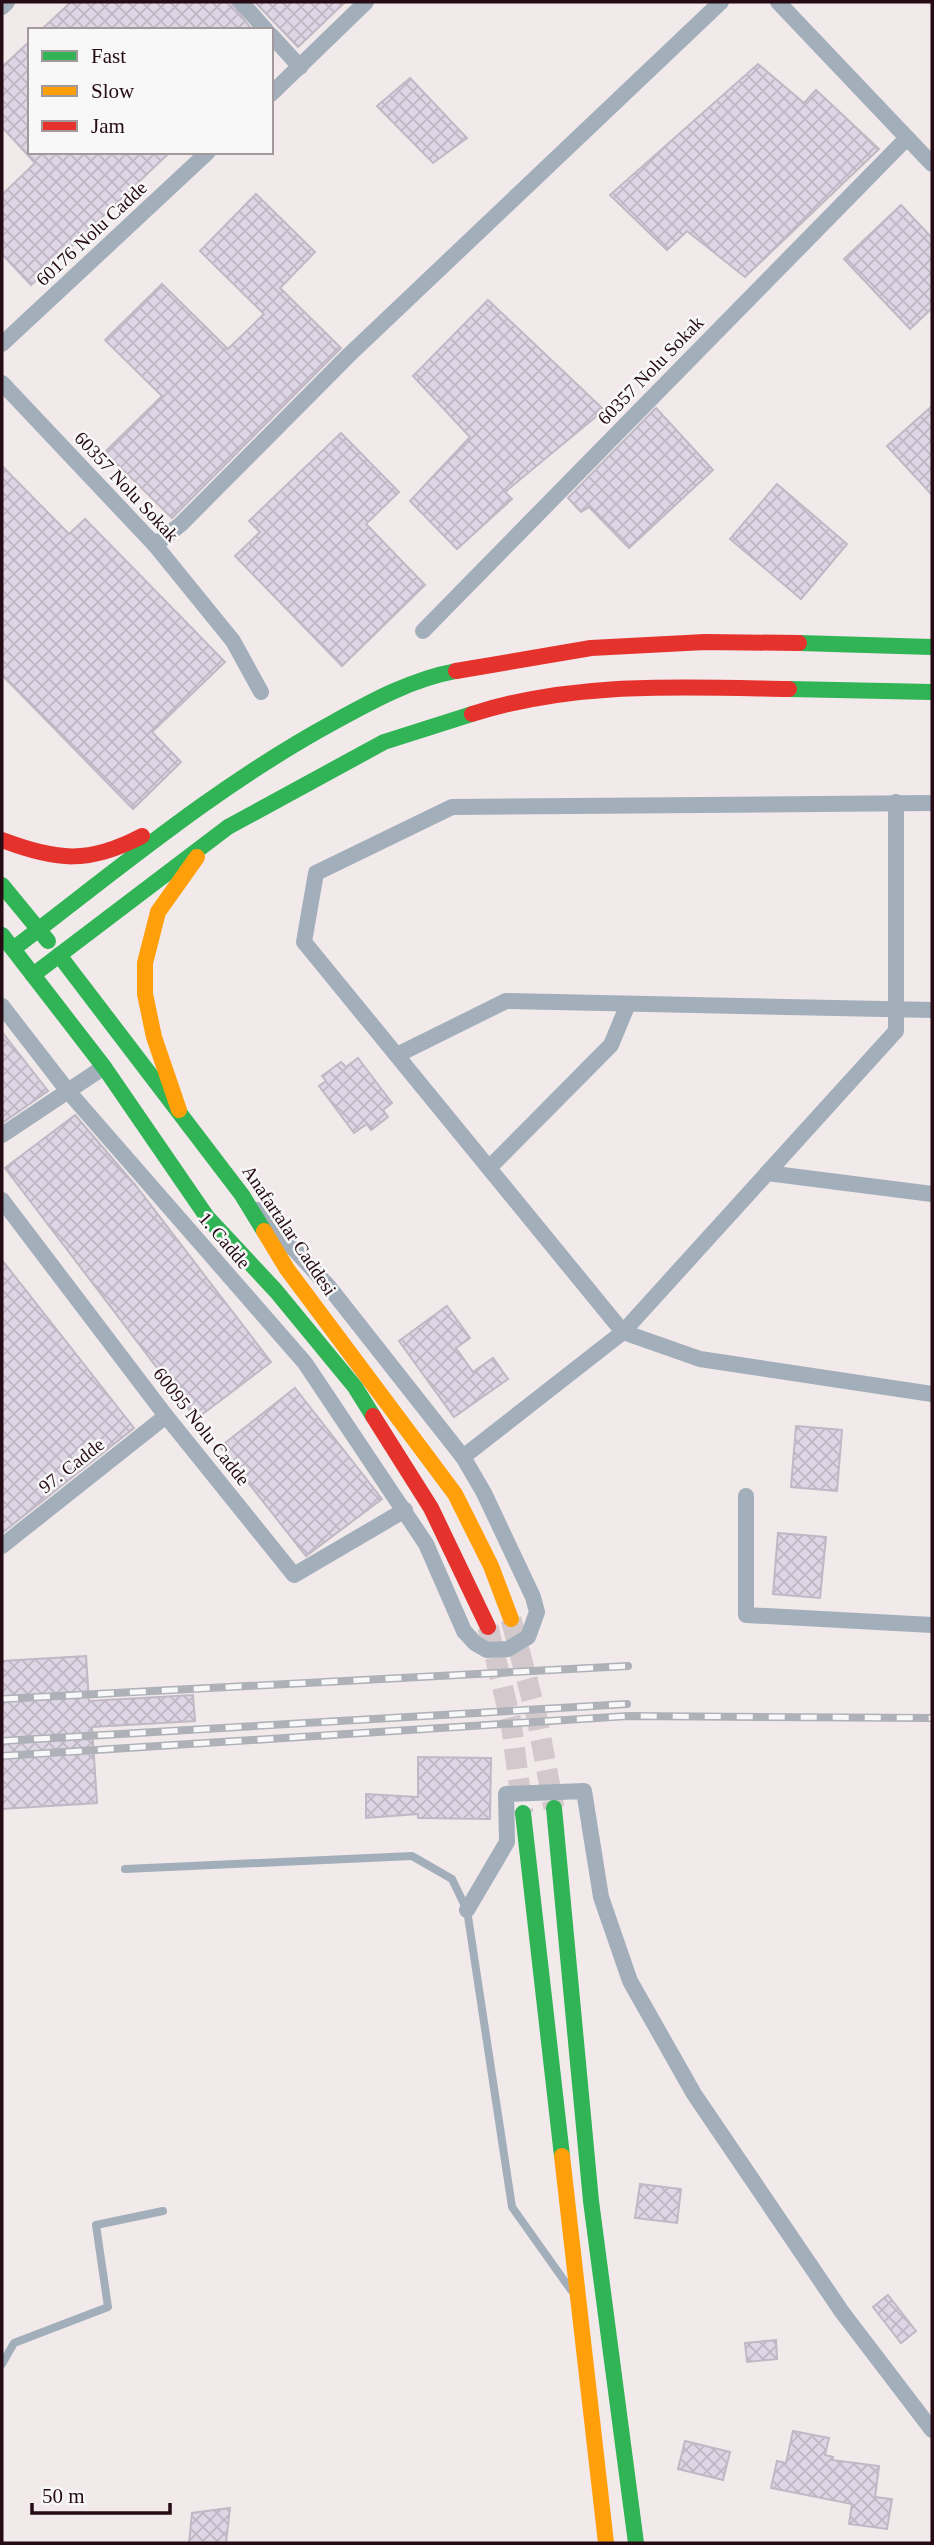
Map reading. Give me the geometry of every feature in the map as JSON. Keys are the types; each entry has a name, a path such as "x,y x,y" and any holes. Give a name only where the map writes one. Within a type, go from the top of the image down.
{"main road":[{"path":"13,949 193,812 296,741 419,680 520,656 624,646 751,643 932,647"},
{"path":"33,975 228,827 384,742 480,711 555,696 640,686 932,692"},
{"path":"2,840 57,859 83,859 117,851 193,812"},
{"path":"179,1110 155,1037 145,994 145,963 158,912 209,841"},
{"name":"Anafartalar Caddesi","path":"2,886 60,955 179,1110 242,1195 287,1269 455,1494 491,1566 511,1619"},
{"path":"2,935 104,1067 207,1217 276,1291 355,1387 431,1508 488,1627"},
{"path":"554,1808 591,2201 636,2543"},
{"path":"523,1813 581,2304 606,2543"}],"street":[{"path":"2,6 7,2"},
{"path":"241,2 264,28"},
{"path":"273,92 366,2"},
{"path":"155,545 181,524 349,355 721,2"},
{"path":"778,2 932,164"},
{"path":"273,37 300,67"},
{"name":"60357 Nolu Sokak","path":"423,631 907,138"},
{"name":"60176 Nolu Cadde","path":"2,344 206,154"},
{"name":"60357 Nolu Sokak","path":"2,383 155,545 233,641 261,692"},
{"path":"242,1195 292,1244 329,1287 463,1457 623,1332 896,1031 896,802"},
{"path":"932,803 452,807 316,873 304,942 623,1332 701,1359 932,1394"},
{"path":"397,1055 506,1001 932,1010"},
{"path":"489,1168 611,1045 628,1004"},
{"name":"1. Cadde","path":"2,1006 67,1090 305,1363 426,1544 464,1631 475,1643 487,1650 508,1649 528,1637 537,1612 533,1597 484,1493 463,1457"},
{"path":"2,1135 104,1067"},
{"path":"767,1173 932,1194"},
{"name":"60095 Nolu Cadde","path":"2,1200 166,1416 295,1575 405,1510"},
{"name":"97. Cadde","path":"2,1546 166,1416"},
{"path":"747,1496 747,1615 932,1625"},
{"path":"467,1910 507,1842 506,1794 584,1791 601,1897 630,1981 694,2094 842,2312 932,2430"}],"lane":[{"path":"125,1869 412,1856 452,1879 467,1910 512,2207 581,2304"},
{"path":"2,2364 14,2343 108,2307 96,2225 163,2211"}],"building":[{"path":"71,2 231,2 250,28 43,28"},
{"path":"255,2 345,2 298,47"},
{"path":"28,43 28,154 168,154 31,285 2,254 2,195 35,163 2,127 2,67"},
{"path":"758,64 804,103 816,90 879,149 745,277 687,231 667,250 610,195"},
{"path":"410,78 467,138 433,163 377,106"},
{"path":"256,194 315,252 280,288 341,348 172,518 105,452 162,396 105,340 162,284 228,349 264,314 200,251"},
{"path":"901,205 932,238 932,308 910,329 844,259"},
{"path":"488,300 604,410 505,492 512,499 457,549 410,501 470,437 413,376"},
{"path":"932,406 932,495 887,446"},
{"path":"656,408 713,470 629,548 589,507 581,512 568,498"},
{"path":"341,433 399,492 366,524 425,585 342,666 235,556 260,532 249,521"},
{"path":"2,466 69,534 85,519 225,662 152,732 181,762 133,809 2,675"},
{"path":"777,484 847,544 801,599 730,539"},
{"path":"2,1032 48,1091 2,1123"},
{"path":"358,1058 392,1103 383,1110 388,1117 371,1130 367,1124 354,1133 319,1086 326,1081 322,1076 341,1062 346,1067"},
{"path":"75,1115 136,1186 271,1362 196,1419 5,1168"},
{"path":"2,1260 134,1428 2,1533"},
{"path":"447,1306 470,1338 456,1348 473,1372 493,1358 508,1379 454,1417 399,1341"},
{"path":"295,1388 382,1499 306,1556 220,1447"},
{"path":"796,1426 842,1430 837,1491 791,1487"},
{"path":"778,1533 826,1537 820,1598 773,1594"},
{"path":"86,1656 89,1701 193,1695 195,1721 92,1727 97,1803 2,1809 2,1661"},
{"path":"418,1757 491,1758 490,1819 418,1818 418,1814 366,1818 366,1794 418,1797"},
{"path":"640,2184 681,2189 677,2223 635,2218"},
{"path":"888,2295 916,2331 901,2343 873,2307"},
{"path":"776,2340 777,2359 747,2362 745,2343"},
{"path":"793,2431 829,2438 825,2455 833,2457 832,2460 879,2466 875,2497 892,2499 887,2529 849,2524 852,2504 771,2488 777,2461 786,2463"},
{"path":"685,2441 730,2452 723,2480 678,2469"},
{"path":"230,2508 226,2543 189,2543 192,2513"}],"tunnel":[{"path":"511,1619 537,1718 554,1808"},
{"path":"488,1627 511,1722 523,1813"}],"railway":[{"path":"2,1699 628,1666"},
{"path":"2,1741 627,1704"},
{"path":"2,1756 628,1716 932,1718"}],"traffic: fast":[{"path":"799,643 932,647"},
{"path":"13,949 169,830 291,747 393,692 424,679 456,671"},
{"path":"789,689 932,692"},
{"path":"2,935 33,975 228,827 384,742 472,714"},
{"path":"2,885 48,941"},
{"path":"59,955 242,1195 264,1231"},
{"path":"33,975 104,1067 207,1217 276,1291 355,1387 373,1416"},
{"path":"554,1808 591,2201 636,2543"},
{"path":"523,1813 562,2156"}],"traffic: slow":[{"path":"179,1110 154,1037 145,994 145,963 158,912 197,857"},
{"path":"264,1231 287,1269 455,1494 491,1566 511,1619"},
{"path":"562,2156 606,2543"}],"traffic: jam":[{"path":"456,671 591,648 705,642 799,643"},
{"path":"472,714 511,703 589,691 669,687 789,689"},
{"path":"2,840 40,852 73,856 105,851 142,836"},
{"path":"373,1416 431,1508 488,1627"}]}
